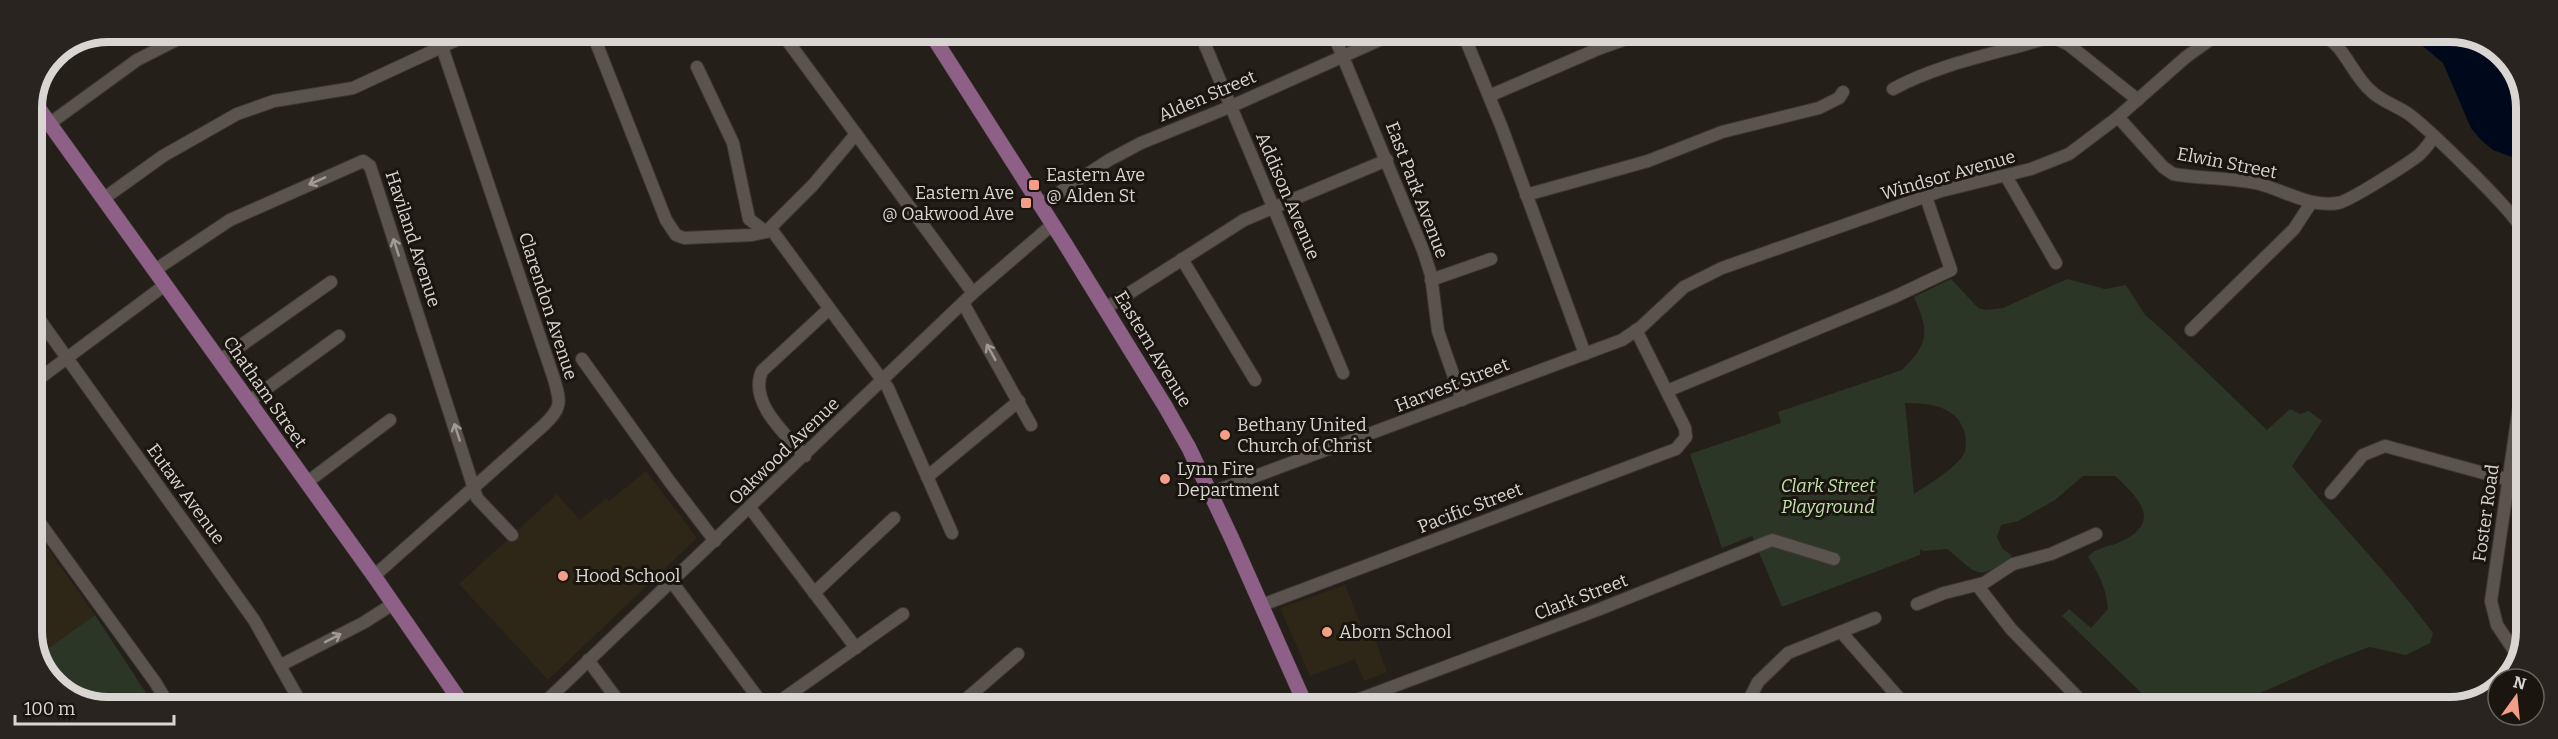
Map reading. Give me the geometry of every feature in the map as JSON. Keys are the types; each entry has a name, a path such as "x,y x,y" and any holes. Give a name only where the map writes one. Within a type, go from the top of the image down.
{"main road":[{"name":"Eastern Avenue","path":"936,42 1106,308 1165,406 1210,494 1302,697"},
{"name":"Chatham Street","path":"42,114 374,576 457,697"}],"street":[{"path":"49,124 128,66 170,42"},
{"path":"103,199 163,156 237,114 274,101 353,88 453,42"},
{"path":"596,42 666,220 679,237 695,239 768,230 813,185 856,134"},
{"path":"788,42 973,293"},
{"name":"Addison Avenue","path":"1204,42 1342,373"},
{"name":"East Park Avenue","path":"1337,42 1412,220 1431,280 1438,331 1462,400"},
{"name":"Alden Street","path":"1040,205 1131,148 1375,42"},
{"path":"1467,42 1585,354"},
{"path":"1489,96 1617,42"},
{"path":"1893,89 1940,70 2034,42"},
{"path":"2063,42 2138,100"},
{"name":"Windsor Avenue","path":"1636,330 1675,294 1722,268 1926,196 1980,180 2031,169 2069,154 2118,117 2186,57 2207,42"},
{"path":"2332,42 2336,45 2353,72 2373,93 2407,113 2434,136 2516,223"},
{"name":"Clarendon Avenue","path":"374,576 555,415 560,403 442,47"},
{"path":"697,67 733,143 749,219 768,230 888,388 952,533"},
{"path":"1526,195 1648,161 1722,132 1819,108 1839,98 1844,92"},
{"name":"Elwin Street","path":"2118,117 2163,167 2173,174 2256,183 2311,203 2340,203 2350,199 2418,155 2429,145 2434,136"},
{"path":"1106,308 1219,234 1274,206 1387,160"},
{"name":"Haviland Avenue","path":"155,270 230,220 363,161 366,162 370,166 475,488"},
{"path":"2006,176 2056,263"},
{"path":"1636,330 1667,391 1894,297 1951,270 1926,196"},
{"path":"2191,330 2294,230 2311,203"},
{"name":"Oakwood Avenue","path":"550,697 973,293 1052,225"},
{"path":"1182,259 1255,380"},
{"path":"1431,280 1491,259"},
{"path":"219,361 331,282"},
{"path":"42,377 165,285"},
{"path":"963,303 1031,425"},
{"path":"805,456 775,421 760,392 759,379 762,371 829,309"},
{"name":"Eutaw Avenue","path":"42,323 254,620 298,697"},
{"name":"Harvest Street","path":"1210,494 1622,340 1636,330"},
{"path":"248,402 339,336"},
{"path":"582,359 670,482 716,541"},
{"name":"Pacific Street","path":"1262,605 1676,448 1686,437 1685,428 1667,391"},
{"path":"927,477 1019,401"},
{"path":"306,483 390,420"},
{"name":"Foster Road","path":"2513,650 2497,625 2492,601 2516,430"},
{"path":"2331,493 2363,455 2385,446 2509,480"},
{"path":"475,488 477,498 513,535"},
{"path":"750,508 856,648"},
{"path":"814,593 894,518"},
{"path":"42,526 164,697"},
{"path":"1917,604 1944,592 1977,585 2013,564 2051,554 2096,534"},
{"name":"Clark Street","path":"1365,697 1600,609 1772,540 1834,559"},
{"path":"672,582 757,697"},
{"path":"1977,585 2011,629 2077,697"},
{"path":"281,665 363,623 393,604"},
{"path":"786,697 903,614"},
{"path":"1752,697 1758,682 1788,653 1875,618"},
{"path":"1841,632 1898,697"},
{"path":"968,697 1018,654"},
{"path":"588,660 615,697"}],"shaded area":[{"name":"Hood School","path":"646,471 697,538 548,680 459,584 557,494 580,520 606,498 609,501"},
{"path":"42,540 95,615 45,651 42,636"},
{"name":"Aborn School","path":"1345,585 1364,633 1372,631 1387,672 1364,681 1355,659 1310,676 1280,608"}],"green space":[{"name":"Clark Street Playground","path":"1951,279 1978,308 1986,310 2003,308 2067,279 2105,289 2126,285 2145,315 2267,430 2290,409 2300,414 2309,411 2322,421 2292,466 2416,611 2433,633 2430,643 2406,655 2369,647 2251,697 2146,697 2062,616 2069,609 2091,628 2108,609 2102,582 2088,557 2132,535 2144,519 2139,502 2115,476 2083,476 2055,500 2018,521 2001,525 1997,537 2002,548 2012,556 1991,570 1978,572 1947,549 1923,551 1920,549 1920,555 1782,607 1752,536 1722,548 1690,454 1781,423 1778,412 1902,370 1922,344 1924,328 1914,297","holes":["1905,403 1933,405 1956,417 1965,434 1964,454 1952,468 1914,494"]},
{"path":"95,615 149,697 108,697 91,695 79,690 64,681 45,651"}],"water":[{"path":"2418,42 2467,44 2487,53 2500,64 2511,82 2515,95 2516,160 2493,150 2471,128 2443,63"}],"place":[{"name":"Eastern Ave @ Alden St","path":"1034,185"},
{"name":"Eastern Ave @ Oakwood Ave","path":"1026,203"},
{"name":"Bethany United Church of Christ","path":"1225,435"},
{"name":"Lynn Fire Department","path":"1165,479"},
{"name":"Hood School","path":"563,576"},
{"name":"Aborn School","path":"1327,632"}]}
